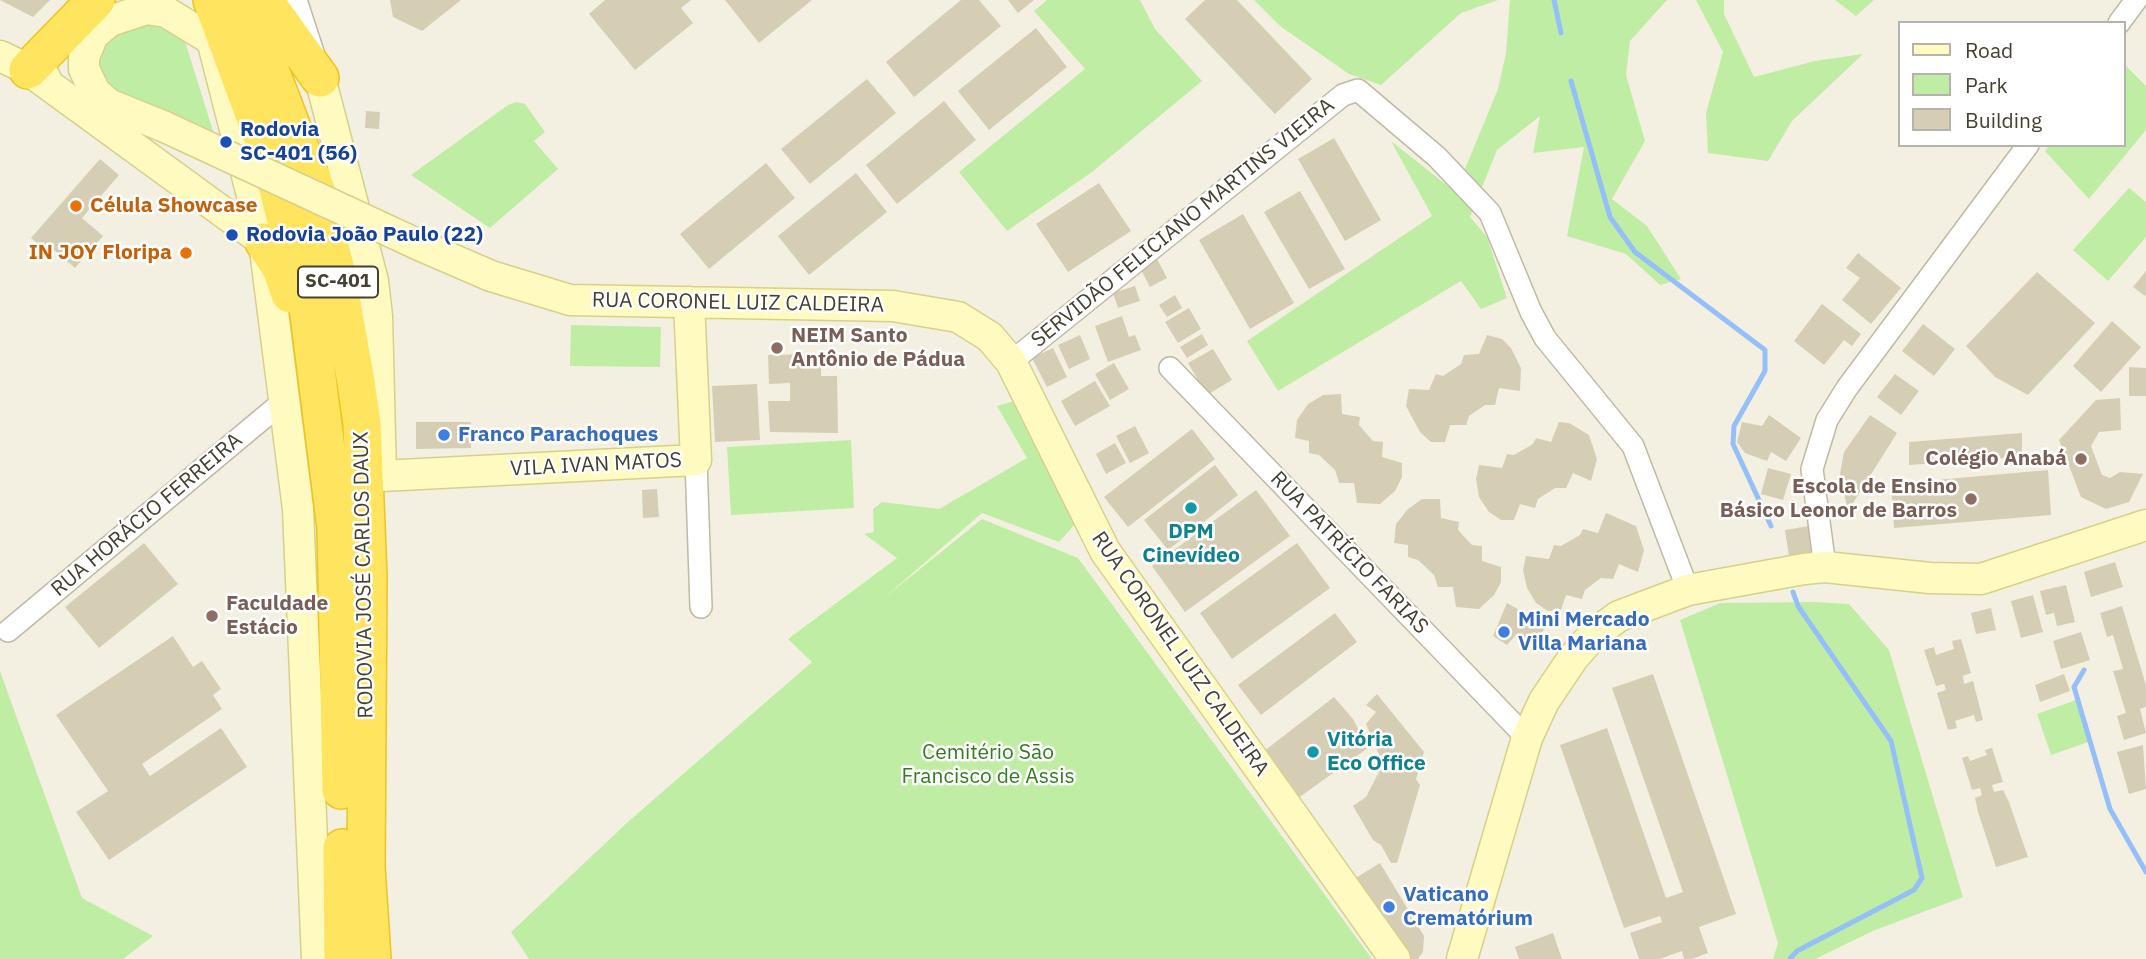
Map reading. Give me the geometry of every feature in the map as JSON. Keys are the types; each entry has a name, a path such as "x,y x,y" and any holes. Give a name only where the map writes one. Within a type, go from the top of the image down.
{"highway":[{"path":"14,63 96,0"},
{"path":"211,0 212,40"},
{"name":"RODOVIA JOSÉ CARLOS DAUX","path":"211,0 278,185 309,314 318,378 336,528 343,959"},
{"name":"RODOVIA JOSÉ CARLOS DAUX","path":"243,0 300,147 328,236 362,424 368,578 366,867 372,959"},
{"path":"264,0 320,78"},
{"path":"264,242 281,268 318,378"},
{"path":"368,578 382,476"}],"main road":[{"path":"110,105 95,92 84,69 84,57 93,36 110,21 146,9 166,12 212,40 264,242 298,509 317,959"},
{"name":"RUA CORONEL LUIZ CALDEIRA","path":"14,63 165,127 491,276 570,300 833,303 930,310 958,317 990,337 1011,362 1105,551 1395,959"},
{"path":"14,63 264,242"},
{"path":"320,78 373,281 377,316 382,476"},
{"name":"VILA IVAN MATOS","path":"382,476 696,460 689,302"},
{"path":"1462,959 1527,737 1556,680 1594,634 1619,616 1688,590 1767,574 1825,567 1930,578 1981,579 2146,525"}],"street":[{"path":"296,0 320,78"},
{"path":"2120,21 2136,0"},
{"name":"SERVIDÃO FELICIANO MARTINS VIEIRA","path":"1011,362 1343,95 1358,90 1437,157 1490,213 1545,338 1633,446 1688,590"},
{"path":"1825,567 1812,469 1827,420 1847,388 2027,147"},
{"name":"RUA PATRÍCIO FARIAS","path":"1170,368 1527,737"},
{"name":"RUA HORÁCIO FERREIRA","path":"8,631 285,400"},
{"path":"696,460 701,607"}],"green space":[{"path":"1047,0 1140,0 1155,29 1202,81 1092,172 1007,231 959,172 1085,69 1034,11"},
{"path":"1254,0 1498,0 1461,13 1381,85 1349,74 1280,26"},
{"path":"1510,0 1667,0 1630,41 1626,75 1645,141 1612,199 1647,226 1681,279 1660,285 1626,254 1567,236 1584,147 1533,153 1540,116 1497,150 1470,217 1487,237 1507,298 1481,309 1461,281 1278,391 1247,341 1432,216 1391,141 1449,187 1462,176 1498,89 1506,53"},
{"path":"1696,0 1724,0 1724,14 1754,77 1815,61 1863,54 1792,121 1768,161 1708,153 1706,113 1723,52"},
{"path":"1835,0 1874,0 1856,16"},
{"path":"156,21 183,35 214,134 107,92 95,55 118,29"},
{"path":"2125,65 2146,86 2146,130 2089,199 2045,151 2048,147 2125,147"},
{"path":"516,102 525,104 545,132 534,141 558,169 490,228 411,175 508,105"},
{"path":"2129,188 2146,202 2146,237 2108,281 2073,250"},
{"path":"571,325 661,327 660,367 570,366"},
{"name":"Cemitério São Francisco de Assis","path":"1014,401 1076,523 1059,542 982,513 884,598 982,519 1078,558 1372,959 529,959 511,932 629,821 812,662 788,639 897,558 864,534 874,532 873,509 882,502 939,509 1027,458 997,406"},
{"path":"851,440 854,508 731,515 727,447"},
{"path":"1720,603 1849,604 1889,650 1963,897 1875,930 1815,959 1773,959 1778,943 1680,620"},
{"path":"0,671 82,898 153,936 123,959 0,959"},
{"path":"2076,700 2091,741 2051,755 2037,714"}],"building":[{"path":"0,0 50,0 33,17"},
{"path":"390,0 461,0 422,31 393,17"},
{"path":"605,0 691,0 681,8 693,23 635,70 589,14"},
{"path":"725,0 812,0 759,43"},
{"path":"961,0 979,0 1001,26 914,97 886,62"},
{"path":"1008,0 1034,0 1018,13"},
{"path":"1205,0 1237,0 1312,79 1275,114 1185,19"},
{"path":"1036,28 1067,67 989,130 958,91"},
{"path":"867,79 896,113 810,184 781,149"},
{"path":"944,101 976,140 897,204 866,165"},
{"path":"366,111 380,112 379,129 365,128"},
{"path":"1334,138 1381,220 1345,241 1298,159"},
{"name":"Célula Showcase","path":"100,159 119,175 82,218 103,236 75,268 54,250 51,255 31,238"},
{"path":"766,163 795,198 709,269 680,234"},
{"path":"856,173 887,212 809,275 778,236"},
{"path":"1099,183 1131,231 1068,272 1036,224"},
{"path":"1300,191 1345,269 1309,289 1264,212"},
{"path":"1243,214 1294,303 1250,329 1199,240"},
{"path":"1858,253 1901,288 1871,324 1842,300 1860,278 1846,268"},
{"path":"1156,257 1167,278 1150,287 1139,266"},
{"path":"2146,271 2146,294 2145,296 2133,287"},
{"path":"2037,272 2095,323 2028,395 1995,377 1966,346"},
{"path":"1135,286 1140,301 1118,308 1113,293"},
{"path":"1175,295 1182,308 1167,317 1159,305"},
{"path":"1822,304 1861,334 1852,346 1844,340 1824,365 1794,341"},
{"path":"1189,308 1201,329 1178,343 1165,322"},
{"path":"1122,316 1129,337 1135,335 1141,350 1108,362 1095,326"},
{"path":"2112,321 2141,347 2101,392 2073,366"},
{"path":"1923,324 1955,349 1934,376 1902,351"},
{"path":"1202,334 1208,345 1187,358 1180,347"},
{"path":"1080,335 1090,359 1069,369 1058,345"},
{"path":"1487,335 1502,339 1511,348 1521,368 1520,391 1499,388 1495,405 1485,405 1469,416 1466,425 1450,425 1445,442 1431,442 1420,432 1406,406 1409,389 1429,390 1436,374 1443,376 1461,364 1464,355 1479,354"},
{"path":"1053,348 1067,377 1047,387 1032,358"},
{"path":"1213,349 1232,380 1207,395 1188,363"},
{"path":"821,354 821,376 837,376 838,433 770,432 768,401 790,401 790,383 769,384 768,355"},
{"path":"1114,363 1129,389 1110,400 1095,374"},
{"path":"2129,367 2146,368 2146,396 2129,396"},
{"path":"1895,374 1919,391 1901,415 1877,397"},
{"path":"1095,381 1110,406 1075,426 1061,401"},
{"path":"757,384 760,440 715,442 712,386"},
{"path":"1341,394 1342,414 1360,417 1359,425 1373,441 1383,442 1382,457 1402,463 1402,477 1395,491 1380,504 1357,503 1354,483 1339,483 1335,470 1319,455 1309,453 1309,441 1295,438 1297,420 1308,404 1323,395"},
{"name":"Colégio Anabá","path":"2120,398 2121,430 2099,432 2091,446 2102,475 2110,478 2120,472 2143,474 2129,502 2106,509 2081,497 2059,440 2096,400"},
{"path":"1769,415 1801,438 1786,461 1771,452 1767,461 1745,453 1737,442 1742,422 1762,426"},
{"path":"1870,415 1897,433 1848,511 1840,474 1844,452"},
{"name":"Franco Parachoques","path":"416,422 471,422 471,448 416,449"},
{"path":"1559,422 1569,423 1589,435 1597,459 1591,481 1573,473 1566,488 1555,488 1538,499 1535,508 1520,504 1514,520 1501,520 1489,512 1479,497 1476,479 1479,465 1502,468 1507,454 1514,455 1533,444 1536,438 1551,442"},
{"path":"1135,426 1149,453 1130,463 1116,436"},
{"path":"1192,429 1215,459 1128,527 1104,497"},
{"path":"2022,433 2022,457 1909,465 1909,442"},
{"path":"1115,443 1126,463 1106,474 1096,454"},
{"name":"DPM Cinevídeo","path":"1215,465 1238,495 1168,550 1144,520"},
{"path":"1768,468 1791,474 1783,500 1761,494"},
{"name":"Escola de Ensino Básico Leonor de Barros","path":"2048,470 2051,515 1894,528 1891,484"},
{"path":"657,489 659,517 643,518 642,490"},
{"path":"1256,490 1290,536 1185,612 1152,566"},
{"path":"1422,499 1440,499 1441,518 1459,522 1458,530 1472,545 1482,546 1482,561 1501,567 1501,582 1494,595 1479,609 1456,607 1453,587 1438,587 1434,575 1418,560 1408,557 1408,545 1394,543 1396,524 1408,509"},
{"path":"1606,513 1636,526 1644,550 1638,572 1619,564 1613,579 1601,578 1585,590 1582,599 1566,595 1561,610 1548,611 1536,603 1527,588 1523,570 1526,556 1549,559 1554,545 1561,546 1580,535 1583,529 1598,533"},
{"path":"1809,526 1813,552 1789,556 1785,530"},
{"path":"144,543 178,584 99,648 65,607"},
{"path":"1297,543 1330,588 1232,659 1200,613"},
{"path":"2115,562 2123,587 2091,597 2084,572"},
{"path":"2066,585 2075,622 2057,626 2054,613 2046,615 2040,591"},
{"path":"2033,595 2043,632 2021,638 2011,601"},
{"path":"1507,603 1547,626 1539,636 1526,642 1516,635 1507,645 1493,636"},
{"path":"2122,606 2146,685 2146,707 2140,709 2146,733 2124,740 2117,716 2126,713 2113,671 2123,669 2113,635 2107,637 2100,613"},
{"path":"1991,608 1996,630 1976,634 1971,613"},
{"path":"1335,613 1357,642 1261,715 1238,685"},
{"path":"2081,632 2090,660 2061,669 2053,641"},
{"path":"173,636 193,667 202,661 221,689 213,695 222,709 142,764 150,776 221,728 247,767 109,860 76,812 108,791 56,715"},
{"path":"1961,639 1971,673 1963,676 1964,684 1973,681 1983,720 1976,722 1974,715 1955,721 1957,728 1948,730 1937,693 1946,690 1944,684 1936,686 1924,650 1934,647 1936,655 1954,649 1952,641"},
{"path":"1653,674 1736,914 1699,927 1708,953 1692,959 1684,959 1682,951 1660,959 1639,959 1630,933 1662,922 1660,916 1624,928 1560,745 1607,728 1666,898 1683,892 1612,688"},
{"path":"2064,674 2070,691 2040,702 2035,685"},
{"path":"1377,694 1424,752 1416,779 1420,785 1397,863 1391,863 1381,845 1373,840 1353,806 1366,797 1383,764 1366,724 1376,712 1366,705"},
{"name":"Vitória Eco Office","path":"1334,697 1353,719 1368,748 1294,801 1259,755"},
{"path":"2143,745 2146,789 2129,794 2117,752"},
{"path":"1992,748 2003,782 1992,785 1994,792 2003,790 2028,857 1996,867 1975,798 1982,795 1980,788 1972,790 1962,758 1968,756 1970,761 1987,755 1985,750"},
{"name":"Vaticano Crematórium","path":"1380,863 1424,936 1423,952 1418,959 1404,959 1354,879"},
{"path":"1553,933 1562,959 1519,959 1515,947"}],"waterway":[{"path":"1554,0 1561,33"},
{"path":"1571,81 1610,217 1635,252 1765,350 1765,371 1734,426 1733,444 1771,526"},
{"path":"1790,959 1797,951 1914,890 1922,878 1891,741 1798,606 1793,592"},
{"path":"2084,670 2074,687 2110,809 2146,872"}],"place":[{"name":"Rodovia SC-401 (56)","path":"226,142"},
{"name":"Célula Showcase","path":"76,206"},
{"name":"Rodovia João Paulo (22)","path":"232,235"},
{"name":"IN JOY Floripa","path":"186,253"},
{"name":"NEIM Santo Antônio de Pádua","path":"777,348"},
{"name":"Franco Parachoques","path":"444,435"},
{"name":"Colégio Anabá","path":"2081,459"},
{"name":"Escola de Ensino Básico Leonor de Barros","path":"1971,499"},
{"name":"DPM Cinevídeo","path":"1191,508"},
{"name":"Faculdade Estácio","path":"212,616"},
{"name":"Mini Mercado Villa Mariana","path":"1504,632"},
{"name":"Vitória Eco Office","path":"1313,752"},
{"name":"Vaticano Crematórium","path":"1389,907"}]}
